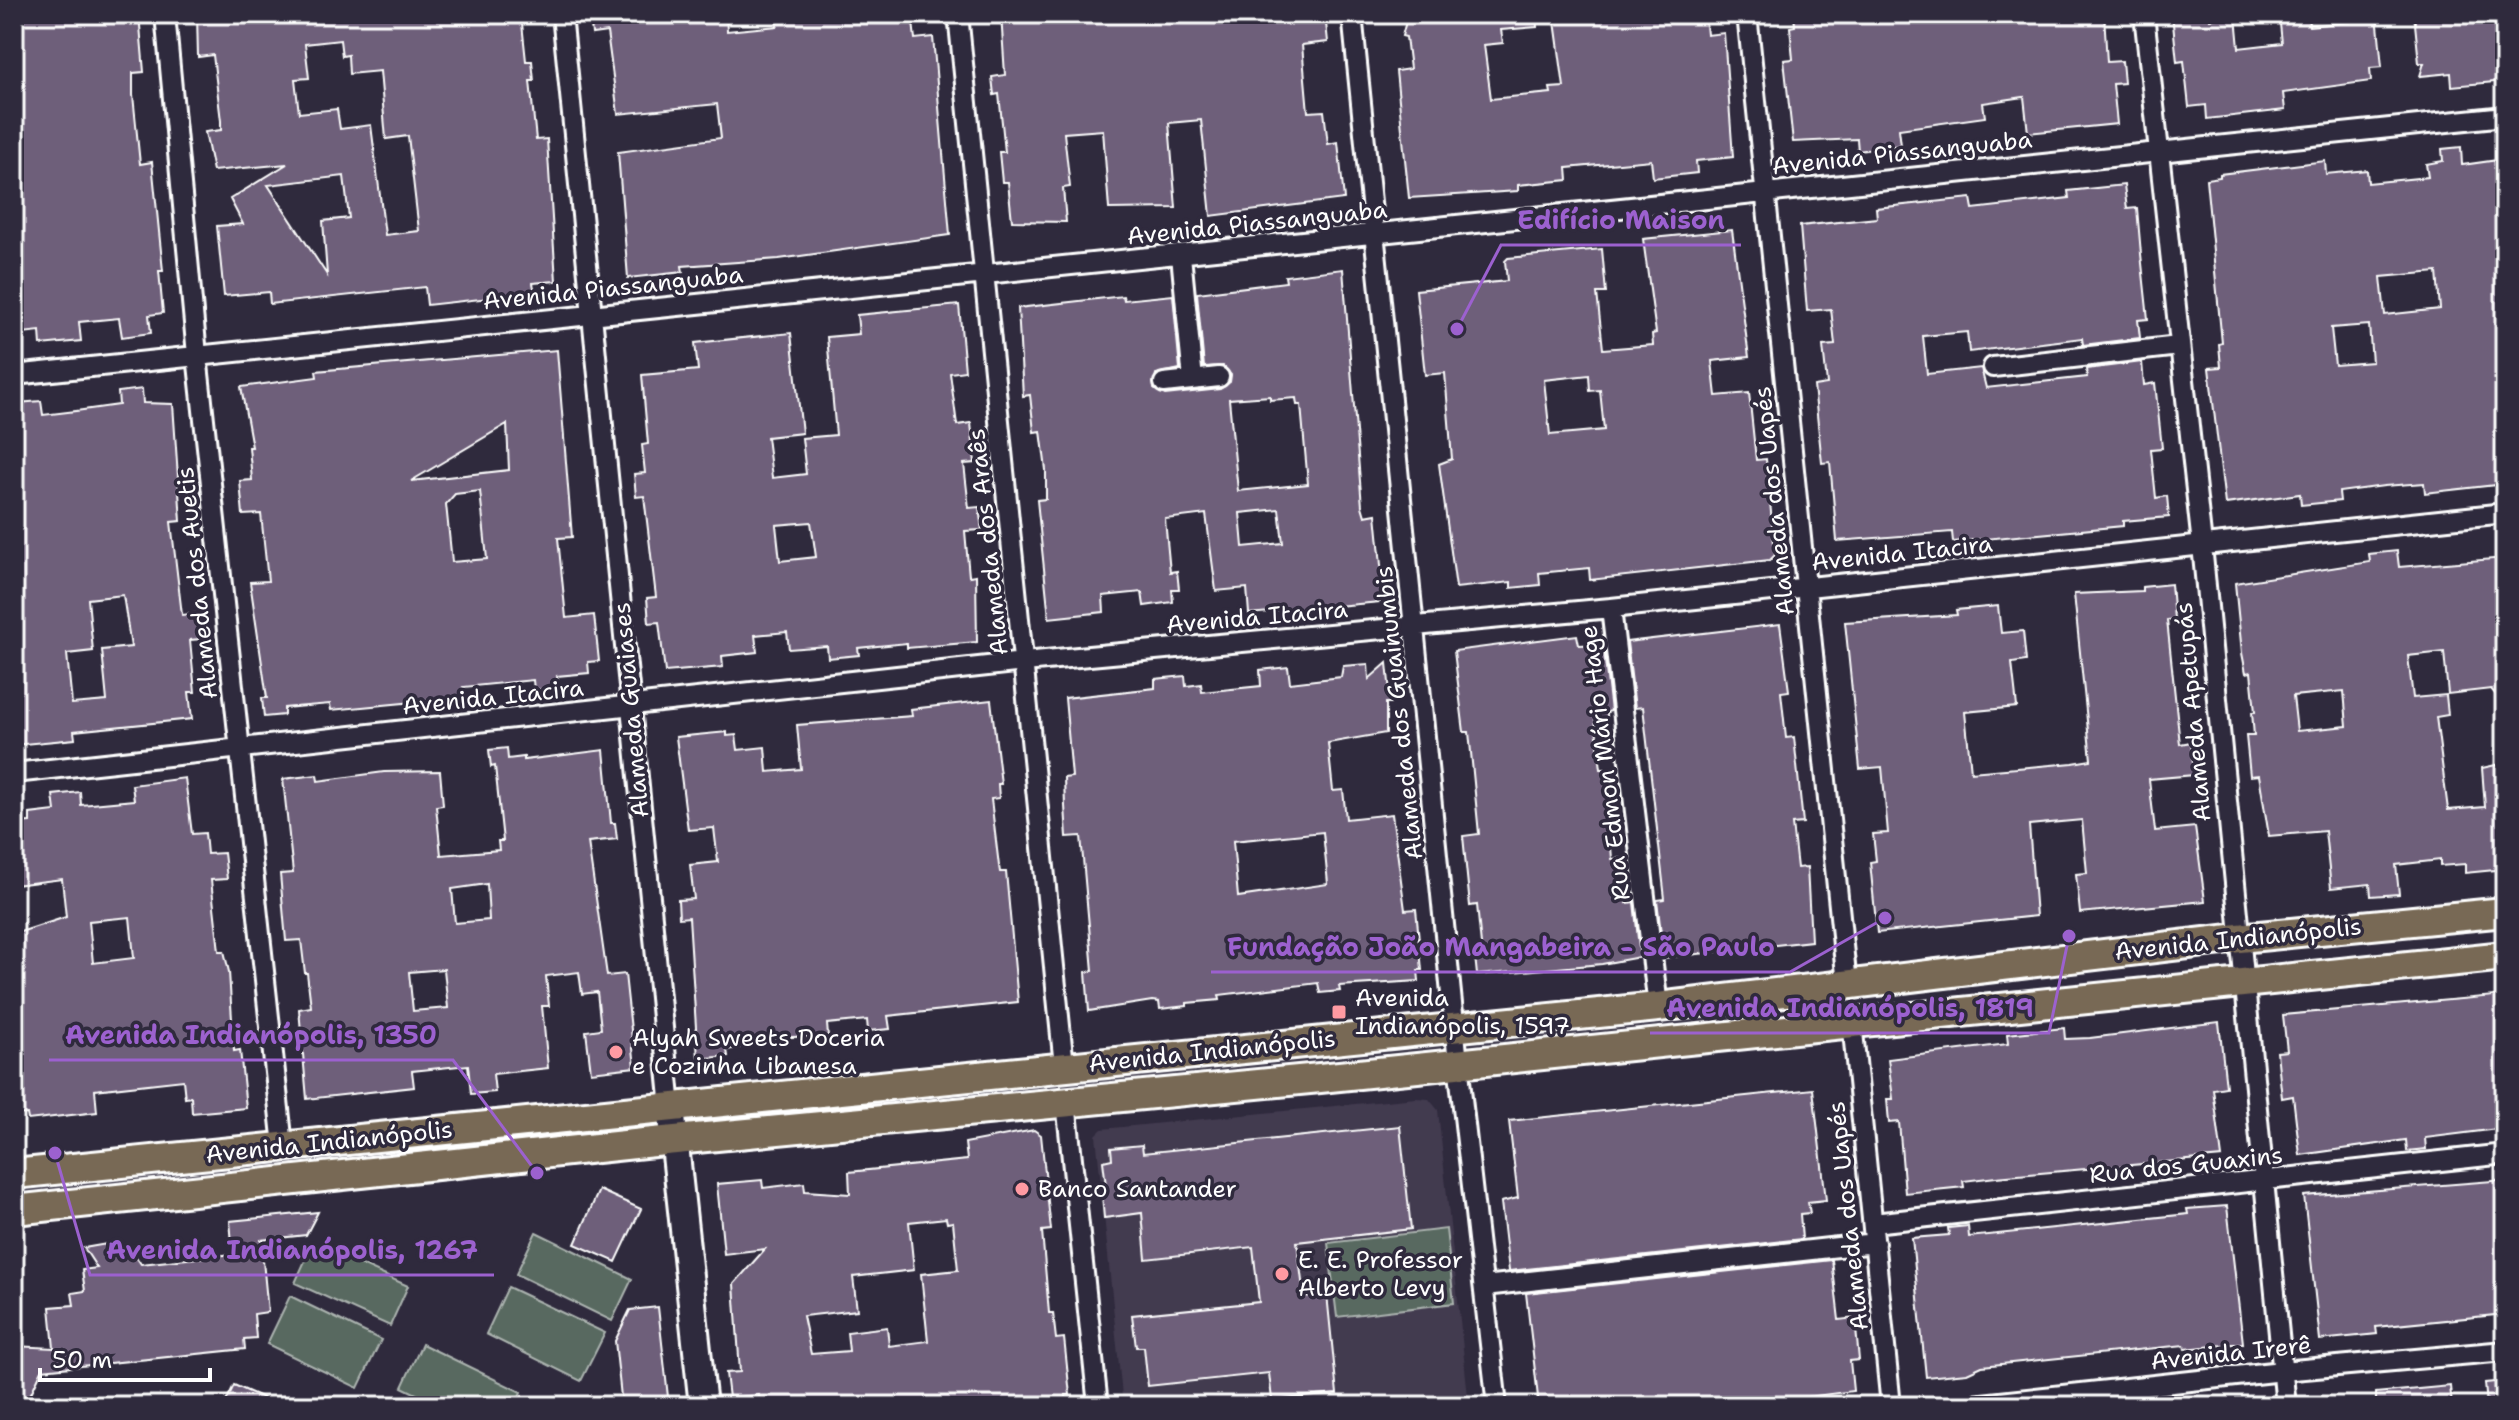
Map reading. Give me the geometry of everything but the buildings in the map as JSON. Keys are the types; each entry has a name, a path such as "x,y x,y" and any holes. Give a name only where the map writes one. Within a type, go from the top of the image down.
{"main road":[{"name":"Avenida Indianópolis","path":"14,1174 1658,1007 2239,938 2505,912"},
{"name":"Avenida Indianópolis","path":"14,1210 2243,980 2505,956"}],"street":[{"name":"Alameda dos Auetis","path":"165,14 197,355 283,1146"},
{"name":"Alameda Guaiases","path":"562,14 703,1406"},
{"name":"Alameda dos Araês","path":"958,14 987,275 1064,1066"},
{"name":"Alameda dos Guainumbis","path":"1352,14 1458,1063 1497,1406"},
{"name":"Alameda dos Uapés","path":"1747,14 1847,984"},
{"name":"Alameda Apetupás","path":"2144,14 2202,545 2286,1406"},
{"name":"Avenida Piassanguaba","path":"14,375 592,313 1376,236 1764,191 2505,116"},
{"path":"1181,255 1193,380"},
{"path":"1993,367 2179,346"},
{"path":"1164,383 1219,377"},
{"name":"Avenida Itacira","path":"14,773 1024,662 1611,608 2505,513"},
{"name":"Rua Edmon Mário Hage","path":"1611,608 1658,1007"},
{"name":"Alameda dos Uapés","path":"1852,1022 1891,1406"},
{"path":"1066,1102 1098,1406"},
{"name":"Rua dos Guaxins","path":"1873,1223 2505,1154"},
{"path":"1484,1286 1875,1243"},
{"name":"Avenida Irerê","path":"1963,1406 2282,1371 2505,1351"}],"shaded area":[{"name":"E. E. Professor Alberto Levy","path":"1429,1099 1438,1110 1469,1406 1123,1406 1096,1135 1102,1129"}],"green space":[{"path":"1446,1229 1454,1303 1337,1317 1328,1243"},
{"path":"536,1232 632,1279 612,1321 516,1274"},
{"path":"313,1243 408,1286 390,1326 295,1283"},
{"path":"508,1287 605,1333 581,1381 486,1334"},
{"path":"290,1296 381,1340 358,1388 267,1344"},
{"path":"422,1344 521,1392 515,1406 441,1406 402,1387"}],"place":[{"name":"Edifício Maison","path":"1457,329"},
{"name":"Fundação João Mangabeira - São Paulo","path":"1885,918"},
{"name":"Avenida Indianópolis, 1819","path":"2069,936"},
{"name":"Avenida Indianópolis, 1597","path":"1339,1012"},
{"name":"Alyah Sweets Doceria e Cozinha Libanesa","path":"616,1052"},
{"name":"Avenida Indianópolis, 1267","path":"55,1153"},
{"name":"Avenida Indianópolis, 1350","path":"537,1173"},
{"name":"Banco Santander","path":"1022,1189"},
{"name":"E. E. Professor Alberto Levy","path":"1282,1274"}]}
